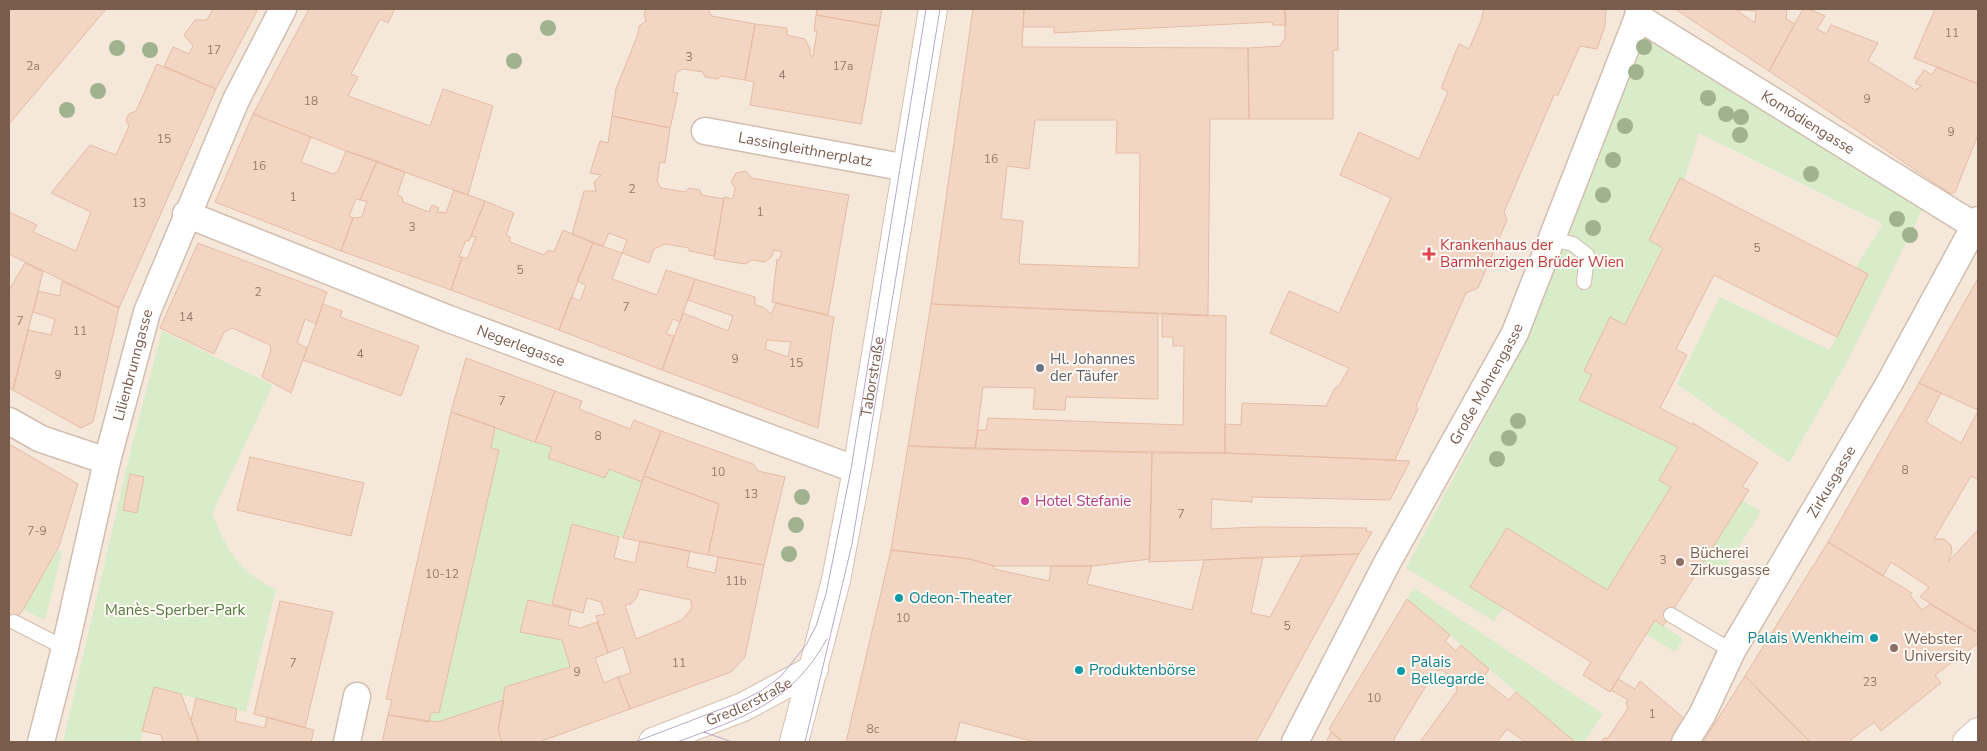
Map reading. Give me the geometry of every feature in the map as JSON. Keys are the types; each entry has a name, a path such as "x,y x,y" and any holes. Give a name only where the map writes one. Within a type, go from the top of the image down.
{"main road":[{"name":"Taborstraße","path":"794,742 836,580 857,470 933,9"},
{"name":"Gredlerstraße","path":"653,742 743,707 814,669"},
{"path":"1967,742 1978,732"}],"street":[{"name":"Lilienbrunngasse","path":"41,742 65,648 107,461 147,312 186,214 236,100 283,9"},
{"name":"Komödiengasse","path":"1638,13 1977,225"},
{"name":"Große Mohrengasse","path":"1295,742 1386,563 1516,333 1638,13"},
{"name":"Lassingleithnerplatz","path":"705,131 907,168"},
{"name":"Negerlegasse","path":"186,214 449,319 857,470"},
{"name":"Zirkusgasse","path":"1684,742 1702,715 1732,651 1880,398 1977,225"},
{"path":"9,421 41,439 107,461"},
{"path":"347,742 357,696"}],"lane":[{"path":"1552,239 1573,244 1587,255 1584,282"},
{"path":"1670,615 1732,651"},
{"path":"14,622 65,648"}],"shaded area":[{"path":"9,9 1978,9 1978,742 9,742"}],"green space":[{"path":"1642,37 1684,59 1924,206 1848,360 1789,463 1677,384 1720,297 1830,350 1868,274 1856,267 1883,224 1699,133 1684,180 1680,179 1649,240 1663,248 1625,325 1610,317 1584,371 1592,375 1579,400 1678,447 1660,480 1671,487 1607,590 1507,528 1470,587 1504,608 1494,621 1406,568 1527,339 1614,104"},
{"name":"Manès-Sperber-Park","path":"162,331 273,385 212,514 229,550 243,568 276,589 246,712 154,687 140,742 63,742 132,445"},
{"path":"495,427 552,447 548,458 605,478 609,469 642,482 623,538 572,524 552,604 527,600 520,632 562,640 570,667 505,687 504,700 438,722 429,722"},
{"path":"1742,500 1761,512 1721,575 1702,564"},
{"path":"58,550 62,552 45,620 23,610"},
{"path":"1414,588 1603,714 1584,742 1575,742 1407,599"},
{"path":"1655,620 1683,639 1675,652 1646,634"}],"building":[{"path":"9,9 106,9 9,124"},
{"path":"213,9 258,9 216,89 164,66 173,47 189,54 193,46 184,35 195,20 207,20"},
{"path":"309,9 395,9 388,23 380,19 351,74 358,77 348,96 430,126 443,89 493,106 468,195 346,151 253,114"},
{"path":"646,9 708,9 712,16 755,24 745,80 721,76 718,79 705,77 703,72 683,69 676,73 673,92 678,93 670,128 612,116 616,89 638,34 639,26 646,21 644,14"},
{"path":"817,9 882,9 879,26 816,15"},
{"path":"973,9 1024,9 1022,47 1248,48 1249,119 1210,119 1208,316 931,304","holes":["1035,120 1117,120 1116,153 1140,153 1139,268 1019,264 1023,221 1001,219 1007,166 1029,169"]},
{"path":"1024,9 1285,9 1286,25 1273,25 1272,22 1054,33 1054,27 1023,27"},
{"path":"1285,9 1338,9 1338,50 1333,50 1333,119 1249,119 1248,48 1280,46 1285,38"},
{"name":"Krankenhaus der Barmherzigen Brüder Wien","path":"1484,9 1606,9 1605,26 1597,49 1580,46 1558,95 1554,95 1504,212 1507,220 1478,288 1466,293 1416,406 1418,409 1395,460 1225,453 1225,424 1241,425 1242,403 1326,406 1335,388 1339,386 1349,368 1270,333 1289,291 1339,313 1391,198 1340,175 1359,132 1419,159 1448,92 1441,88 1459,44 1469,49"},
{"path":"1675,9 1787,9 1786,19 1795,24 1769,71","holes":["1736,10 1756,11 1755,23"]},
{"path":"1803,9 1809,9 1825,16 1817,29 1826,34 1831,25 1878,43 1868,61 1915,90 1922,86 1915,83 1924,70 1932,75 1937,67 1978,84 1978,135 1955,192 1951,194 1769,71"},
{"path":"1935,9 1978,9 1978,84 1914,58"},
{"path":"816,15 879,26 861,124 750,105 754,82 745,80 755,24 787,28 787,35 805,39 810,49 810,56 813,56 817,31 814,31"},
{"path":"157,64 216,89 119,308 9,254 9,212 37,225 33,232 76,251 91,212 51,193 90,145 116,155 129,126 126,120 129,114 136,111"},
{"path":"253,114 311,137 301,162 333,174 338,171 346,151 377,161 360,200 356,199 349,216 353,218 341,251 215,202"},
{"path":"612,116 670,128 665,163 660,162 657,181 661,188 685,192 689,188 700,190 701,195 724,199 714,256 689,251 689,248 665,244 654,249 649,263 622,253 627,240 609,233 603,246 572,234 584,191 596,191 594,182 601,175 590,173 600,141 608,143"},
{"path":"377,161 405,172 397,195 402,197 403,202 429,212 432,205 439,208 437,213 446,213 454,190 485,201 469,241 466,240 459,257 462,257 451,290 341,251 353,218 362,217 367,201 360,200"},
{"path":"746,171 751,178 849,195 828,315 772,302 777,259 779,260 782,252 774,250 772,256 765,262 752,260 745,264 714,259 724,197 733,199 735,188 731,182 736,173"},
{"path":"1680,178 1868,274 1837,337 1714,275 1676,349 1687,355 1660,408 1693,425 1693,423 1758,463 1742,487 1749,490 1663,626 1655,620 1610,692 1583,675 1591,662 1470,587 1507,528 1607,590 1671,487 1659,480 1678,447 1579,400 1592,375 1584,371 1610,317 1625,325 1663,248 1649,240"},
{"path":"485,201 514,213 506,235 510,237 510,242 544,255 548,250 554,252 563,230 593,243 559,330 451,290 462,257 467,259 476,237 471,236"},
{"path":"198,243 327,292 316,324 305,319 297,343 307,348 291,393 262,377 271,350 270,345 232,328 224,332 214,354 160,328"},
{"path":"593,243 622,253 612,279 657,295 666,270 695,279 680,322 673,319 666,334 674,336 662,370 559,330 571,297 580,301 586,285 577,281"},
{"path":"25,263 43,272 13,390 9,388 9,290"},
{"path":"1978,278 1978,410 1919,383"},
{"path":"695,279 755,297 755,305 763,307 771,314 776,303 834,317 818,428 662,370 683,313 728,331 733,316 688,300","holes":["767,340 791,342 788,357 765,349"]},
{"path":"62,281 119,308 93,422 81,428 13,390 28,330 51,335 55,319 33,312 38,291 60,296"},
{"path":"323,304 342,311 340,317 419,346 401,396 303,360"},
{"name":"Hl. Johannes der Täufer","path":"931,304 1158,313 1158,399 1066,397 1065,410 1033,409 1035,388 983,387 975,449 908,446"},
{"path":"1162,313 1226,316 1225,453 975,449 978,430 986,430 988,418 1183,425 1184,346 1173,346 1173,337 1162,337"},
{"path":"466,358 555,391 535,442 451,412"},
{"path":"1919,383 1941,393 1926,422 1961,443 1978,411 1978,480 1971,476 1934,539 1944,539 1951,545 1952,552 1948,562 1978,530 1978,627 1975,631 1920,597 1929,587 1891,562 1883,576 1828,542"},
{"path":"555,391 582,401 579,409 630,429 634,420 661,431 642,482 609,469 605,478 548,458 552,447 535,442"},
{"path":"451,412 495,427 491,448 499,450 439,713 431,712 429,722 388,715 392,700 386,699"},
{"path":"661,431 753,464 758,471 785,477 764,565 708,555 719,504 644,476"},
{"path":"9,444 78,484 59,546 23,610 9,628"},
{"name":"Hotel Stefanie","path":"908,446 1152,453 1150,559 1092,566 994,566 970,559 891,550"},
{"path":"1152,453 1225,453 1410,461 1390,500 1252,497 1252,502 1212,499 1211,529 1258,527 1367,528 1366,531 1372,532 1359,554 1149,562"},
{"path":"250,457 364,483 351,536 237,510"},
{"path":"130,474 144,477 137,513 123,510"},
{"path":"644,476 719,504 708,555 623,538"},
{"path":"572,524 619,537 614,558 635,563 640,541 690,551 687,567 715,573 718,557 764,565 745,657 731,672 630,709 618,677 631,673 623,647 608,653 596,616 605,614 601,602 587,598 583,613 552,604","holes":["639,589 691,600 692,608 682,620 636,639 625,605 631,604 637,597"]},
{"name":"Palais Wenkheim","path":"1828,542 1912,593 1910,595 1922,610 1930,604 1978,633 1978,643 1935,675 1941,683 1881,731 1874,722 1848,742 1810,742 1745,676"},
{"name":"Produktenbörse","path":"891,550 970,559 994,566 994,569 1049,581 1051,566 1092,566 1087,584 1192,610 1204,560 1263,557 1251,613 1270,617 1303,555 1359,554 1256,742 1035,742 960,722 955,742 846,742"},
{"name":"Palais Bellegarde","path":"1407,599 1450,635 1445,641 1456,651 1461,645 1489,669 1482,679 1509,700 1516,692 1575,742 1525,742 1507,729 1497,742 1420,742 1457,691 1456,680 1442,670 1435,671 1395,737 1394,742 1343,742 1329,729"},
{"path":"528,600 571,610 568,625 580,628 597,622 608,653 595,658 604,683 618,677 630,709 539,742 502,742 498,730 505,687 570,667 562,640 520,632"},
{"path":"280,601 333,612 305,728 254,714"},
{"path":"1745,676 1810,742 1703,742"},
{"path":"1618,679 1635,689 1640,681 1686,720 1672,742 1601,742 1604,738 1608,738 1628,708 1626,702 1628,700 1611,690"},
{"path":"154,687 181,694 199,742 163,742 161,735 142,731"},
{"path":"196,698 237,709 235,721 265,728 267,717 314,730 311,742 199,742 191,720"},
{"path":"504,700 498,730 502,742 382,742 388,715 438,722"},
{"path":"1331,732 1343,742 1326,742"}],"tram line":[{"path":"635,742 737,703 761,691 781,676 806,645 816,626 826,594 851,469 926,9"},
{"path":"805,742 852,544 940,9"},
{"path":"677,742 744,716 781,694 798,679 813,661 827,639"},
{"path":"704,732 732,742"}],"place":[{"name":"Krankenhaus der Barmherzigen Brüder Wien","path":"1429,254"},
{"name":"Hl. Johannes der Täufer","path":"1040,368"},
{"name":"Hotel Stefanie","path":"1025,501"},
{"name":"Bücherei Zirkusgasse","path":"1680,562"},
{"name":"Odeon-Theater","path":"899,598"},
{"name":"Palais Wenkheim","path":"1874,638"},
{"name":"Webster University","path":"1894,648"},
{"name":"Produktenbörse","path":"1079,670"},
{"name":"Palais Bellegarde","path":"1401,671"}]}
